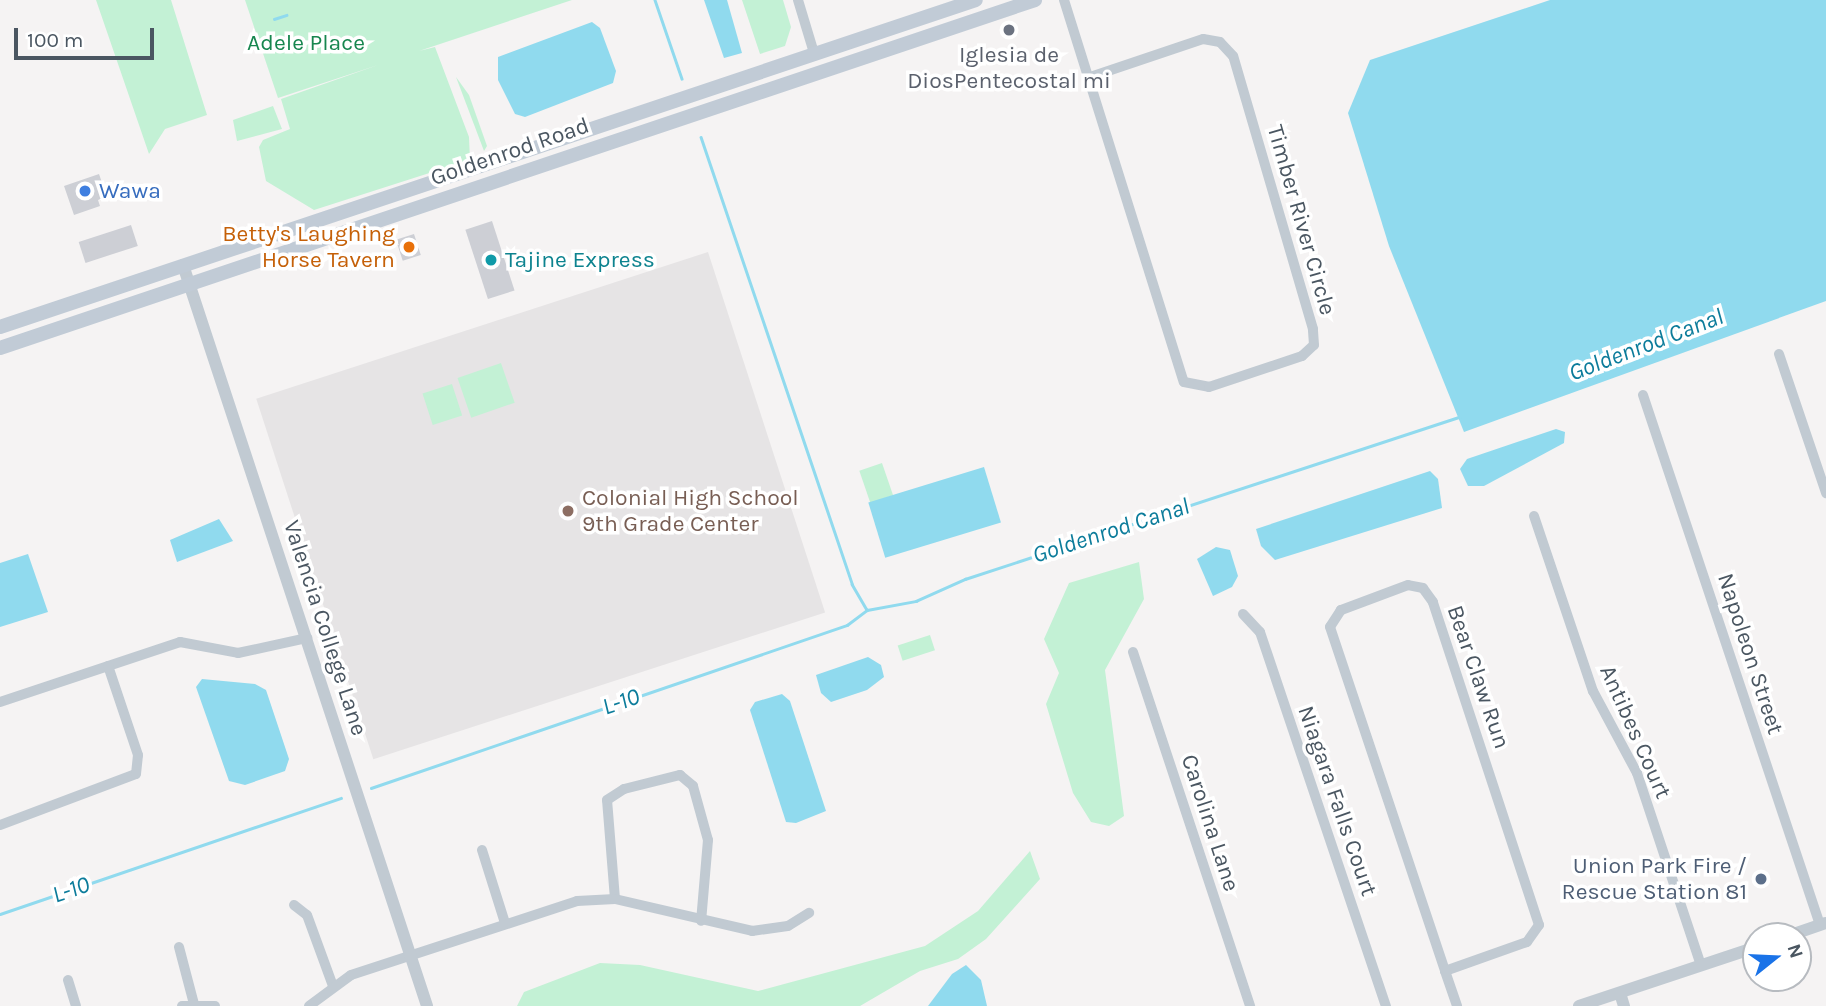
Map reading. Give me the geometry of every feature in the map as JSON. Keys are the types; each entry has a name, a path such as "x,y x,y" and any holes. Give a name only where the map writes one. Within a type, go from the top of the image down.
{"main road":[{"name":"Goldenrod Road","path":"0,327 976,0"},
{"name":"Goldenrod Road","path":"0,348 1035,0"},
{"path":"823,72 841,45"},
{"path":"789,83 814,53"},
{"path":"498,181 513,156"}],"street":[{"path":"798,0 814,53"},
{"name":"Timber River Circle","path":"1064,0 1184,382 1209,387 1302,356 1314,345 1314,329 1233,56 1220,42 1203,39 1090,77"},
{"name":"Valencia College Lane","path":"183,265 426,1006"},
{"path":"1779,354 1826,493"},
{"name":"Napoleon Street","path":"1643,395 1823,924"},
{"name":"Antibes Court","path":"1534,516 1593,691 1637,773 1700,965"},
{"name":"Bear Claw Run","path":"1445,971 1527,942 1539,925 1433,603 1423,588 1408,585 1342,610 1330,626 1445,971 1457,1006"},
{"name":"Niagara Falls Court","path":"1243,614 1260,632 1386,1006"},
{"path":"0,702 180,642 238,653 307,638"},
{"name":"Carolina Lane","path":"1133,652 1250,1006"},
{"path":"0,825 136,774 138,754 108,666"},
{"path":"615,899 607,800 624,789 680,775 693,786 708,840 701,921"},
{"path":"482,850 505,923"},
{"path":"309,1006 333,986 410,956 569,903 615,899 701,921 772,931 809,913"},
{"path":"294,905 307,915 333,986"},
{"path":"179,947 194,1004"},
{"path":"1578,1006 1742,952"},
{"path":"68,980 76,1006"},
{"path":"1619,993 1624,1006"},
{"path":"182,1006 215,1006"}],"shaded area":[{"path":"708,252 825,612 373,759 256,399"}],"green space":[{"path":"96,0 171,0 207,115 165,129 149,154"},
{"name":"Adele Place","path":"245,0 572,0 419,51 435,47 469,137 470,160 314,210 266,181 259,147 263,140 290,129 281,99 378,65 278,98"},
{"path":"742,0 783,0 791,27 785,46 760,54"},
{"path":"456,77 469,95 487,146 484,151"},
{"path":"273,106 282,129 237,141 233,120"},
{"path":"501,363 515,403 471,418 458,378"},
{"path":"452,384 462,415 433,425 423,394"},
{"path":"882,463 893,495 870,503 859,471"},
{"path":"1139,562 1144,599 1105,670 1124,816 1109,826 1091,822 1073,793 1046,704 1059,673 1044,639 1069,583"},
{"path":"930,635 935,650 903,661 898,646"},
{"path":"1030,851 1040,879 986,939 958,959 920,971 860,1006 517,1006 524,992 600,963 640,965 758,991 925,946 978,911"}],"water":[{"path":"704,0 727,0 742,53 724,58"},
{"path":"1550,0 1826,0 1826,301 1464,432 1389,246 1348,113 1370,60"},
{"path":"592,22 600,28 616,71 613,83 525,117 515,114 498,80 498,57"},
{"path":"1556,429 1565,432 1564,443 1484,486 1468,486 1460,469 1467,459"},
{"path":"984,467 1001,522 885,558 868,502"},
{"path":"1430,471 1438,479 1442,508 1275,560 1261,546 1256,529"},
{"path":"219,519 233,541 177,562 170,540"},
{"path":"1216,547 1230,550 1238,576 1232,587 1213,596 1197,559"},
{"path":"28,554 48,612 0,627 0,563"},
{"path":"868,657 881,665 884,677 867,690 831,702 821,693 816,675"},
{"path":"202,679 255,684 266,690 289,759 285,771 245,785 229,781 196,687"},
{"path":"782,694 790,701 826,811 796,823 786,822 750,710 755,702"},
{"path":"966,965 981,980 987,1006 928,1006 952,974"}],"building":[{"name":"Wawa","path":"99,174 107,197 98,200 100,206 74,215 64,186"},
{"name":"Tajine Express","path":"492,221 515,290 488,299 465,230"},
{"name":"Wawa","path":"131,225 138,246 85,263 79,242"},
{"name":"Betty's Laughing Horse Tavern","path":"414,234 421,255 403,261 396,240"}],"waterway":[{"name":"Goldenrod Canal","path":"655,0 682,79"},
{"path":"274,19 286,15"},
{"name":"Goldenrod Canal","path":"701,137 852,584 867,610"},
{"name":"Goldenrod Canal","path":"371,788 847,625 867,610 916,601 965,579 1459,417"},
{"name":"L-10","path":"0,914 341,798"}],"place":[{"name":"Iglesia de DiosPentecostal mi","path":"1009,30"},
{"name":"Wawa","path":"85,191"},
{"name":"Betty's Laughing Horse Tavern","path":"409,247"},
{"name":"Tajine Express","path":"491,260"},
{"name":"Colonial High School 9th Grade Center","path":"568,511"},
{"name":"Union Park Fire / Rescue Station 81","path":"1761,879"}]}
